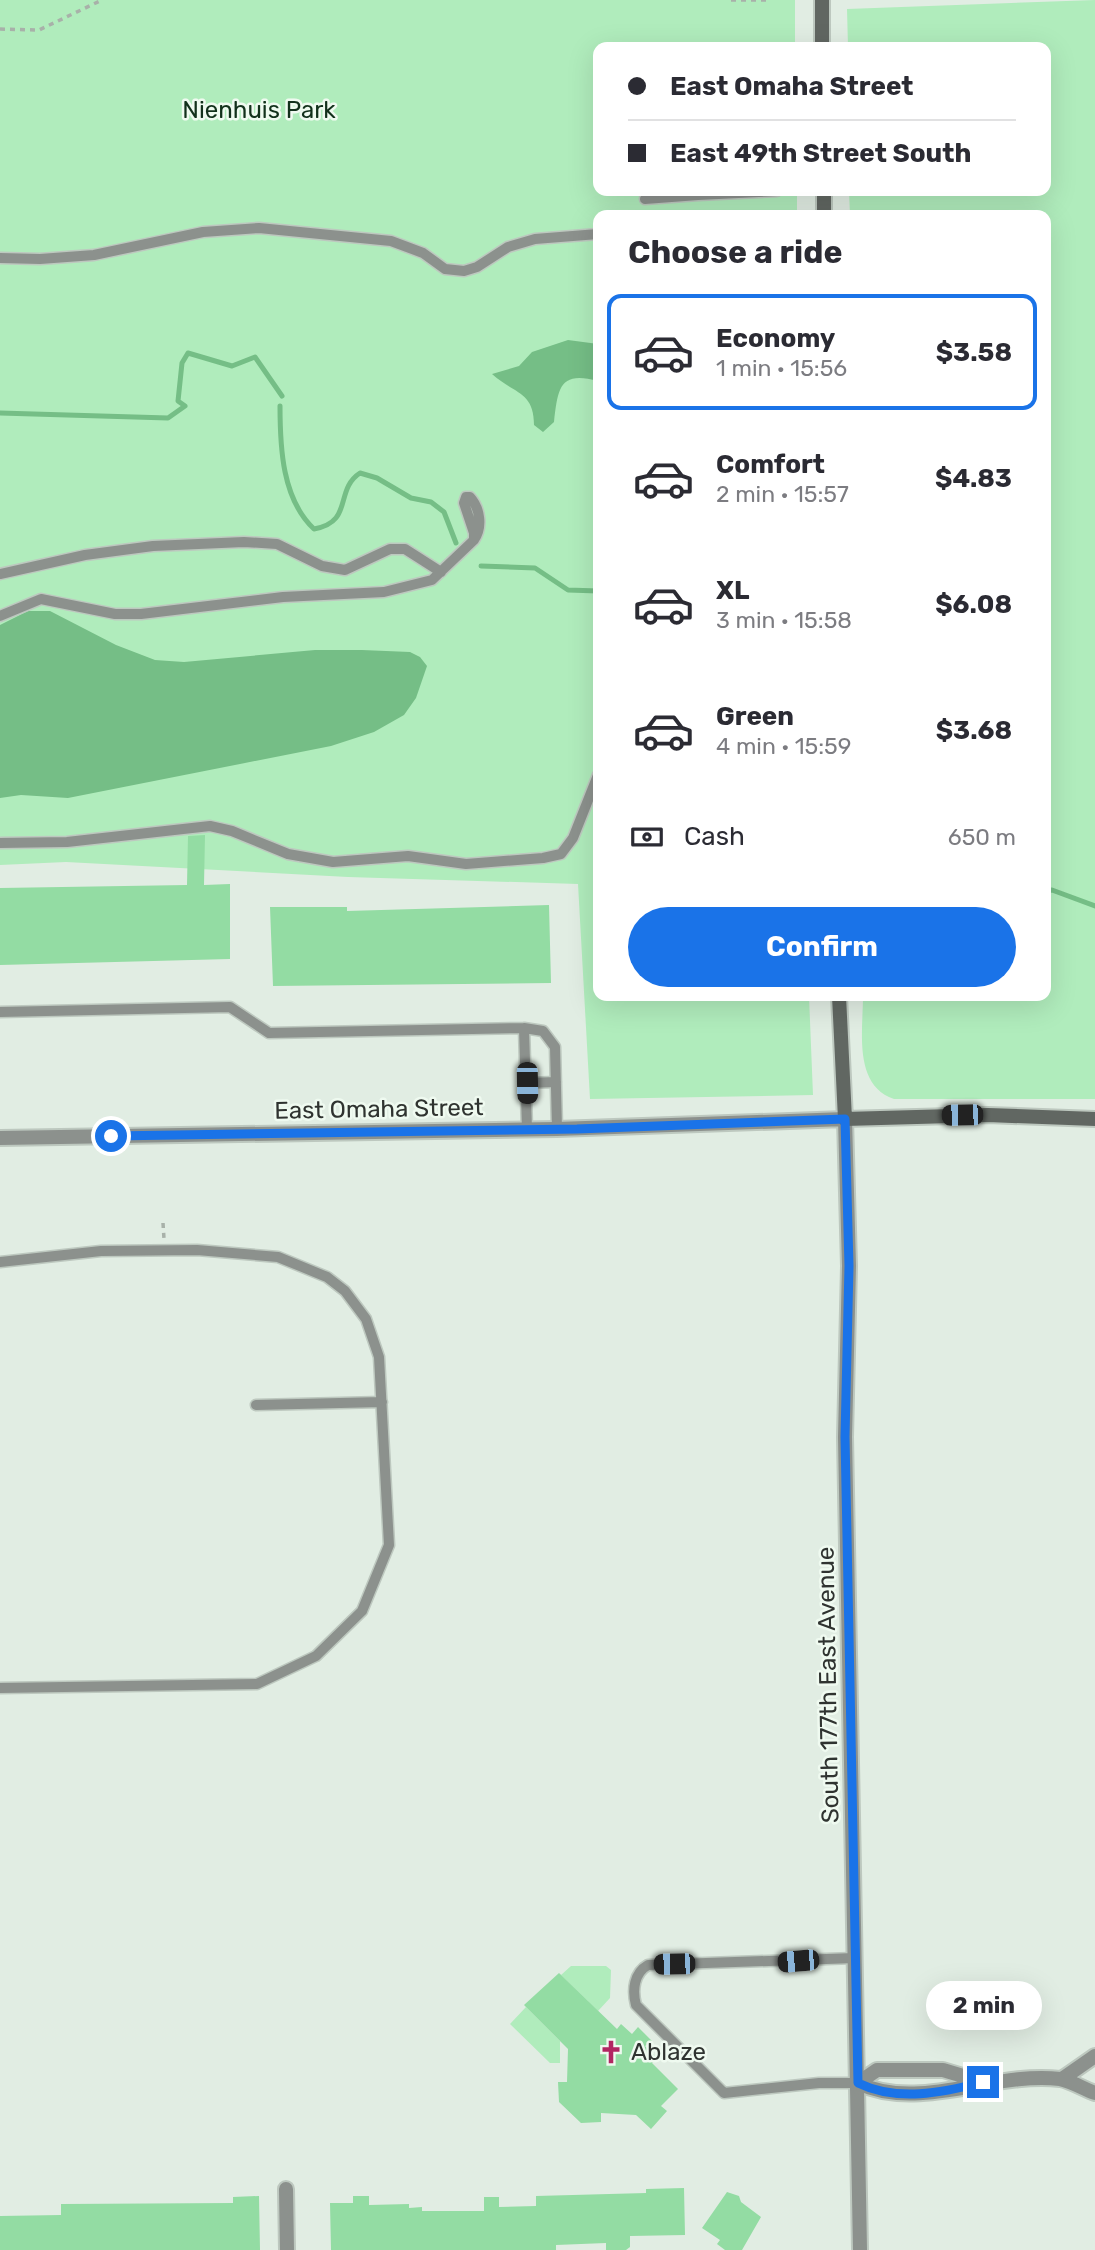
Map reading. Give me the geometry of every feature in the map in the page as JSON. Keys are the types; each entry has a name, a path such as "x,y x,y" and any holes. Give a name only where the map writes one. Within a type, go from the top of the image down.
{"main road":[{"path":"822,0 822,42"},
{"path":"839,1001 845,1119"},
{"name":"East Omaha Street","path":"845,1119 988,1115 1095,1119"}],"street":[{"name":"East Omaha Street","path":"0,1138 527,1130 845,1119"},
{"name":"South 177th East Avenue","path":"845,1119 849,1266 845,1437 860,2250"},
{"path":"1062,2079 1095,2056"},
{"path":"983,2082 943,2070 877,2070 858,2083 878,2093 942,2092 983,2082 1062,2079 1095,2093"},
{"path":"925,2070 925,2092"},
{"path":"286,2189 287,2250"}],"lane":[{"path":"645,199 672,196"},
{"path":"0,258 85,256 203,232 259,228 391,241 423,253 445,269 464,271 477,267 508,247 535,239 593,234"},
{"path":"0,616 41,599 115,614 141,614 283,597 384,592 418,586 441,572 474,540"},
{"path":"0,575 85,555 163,545 244,542 277,544 322,566 345,570 390,549 405,549 441,572"},
{"path":"0,843 67,842 210,826 232,831 288,854 320,861 408,856 466,864 554,857 567,848 573,838 593,788"},
{"path":"0,1012 230,1007 269,1033 524,1028 543,1031 552,1040 557,1129"},
{"path":"524,1028 527,1130"},
{"path":"527,1083 556,1082"},
{"path":"0,1262 101,1251 197,1250 291,1260 337,1284 366,1319 379,1357 389,1545 362,1611 316,1656 257,1684 0,1688"},
{"path":"256,1405 382,1402"},
{"path":"855,1958 648,1965 638,1973 634,1990 636,2005 724,2093 858,2083"}],"path":[{"path":"0,29 39,30 102,0"},
{"path":"731,0 767,0"}],"green space":[{"name":"Nienhuis Park","path":"0,0 795,0 795,42 593,42 593,196 797,196 797,210 593,210 593,1001 809,1001 813,1095 590,1099 578,884 348,877 66,862 0,865"},
{"path":"1095,0 1095,1099 894,1099 881,1092 866,1069 862,1040 863,1001 1051,1001 1051,210 850,210 849,196 1051,196 1051,42 848,42 847,9"},
{"path":"571,1966 606,1966 611,1970 610,1998 598,2011 561,1975"},
{"path":"526,2007 560,2041 560,2063 550,2063 510,2024"}],"shaded area":[{"path":"568,340 593,343 593,380 576,378 563,385 557,399 554,422 543,432 534,425 527,399 492,374 519,366 532,352"},
{"path":"28,611 50,611 116,645 155,660 184,662 315,650 362,650 410,652 420,657 427,666 416,698 404,715 374,732 331,746 68,798 21,795 0,798 0,625"}],"building":[{"path":"205,835 204,885 230,884 230,959 0,965 0,888 187,885 188,836"},
{"path":"549,905 551,983 273,986 270,907 347,907 347,911"},
{"name":"Ablaze","path":"559,1973 617,2029 621,2024 632,2034 638,2027 652,2041 645,2046 656,2057 652,2063 678,2089 661,2106 667,2111 651,2129 636,2115 601,2113 601,2122 581,2123 559,2102 558,2082 567,2082 568,2049 524,2005"},
{"path":"684,2188 685,2235 630,2236 630,2247 626,2250 606,2250 606,2243 556,2245 556,2250 331,2250 330,2203 353,2203 353,2196 369,2196 369,2205 409,2204 409,2208 422,2207 422,2211 484,2211 484,2197 499,2197 499,2207 536,2206 536,2196 646,2193 646,2189"},
{"path":"727,2192 739,2196 741,2202 761,2217 742,2250 725,2250 717,2244 720,2240 702,2228"},
{"path":"259,2196 260,2250 0,2250 0,2216 61,2215 61,2204 233,2203 233,2197"}],"waterway":[{"path":"0,413 168,418 185,406 178,401 182,363 188,353 232,366 255,357 282,396"},
{"path":"280,406 282,455 289,488 303,517 314,529 334,520 347,488 360,473 377,478 411,498 431,502 444,512 456,543"},
{"path":"481,566 535,568 568,590 593,591"},
{"path":"1051,890 1095,906"}],"place":[{"name":"Ablaze","path":"611,2052"}],"route":[{"path":"111,1136 577,1129 845,1119 849,1266 845,1437 858,2083 878,2093 942,2092 983,2082"}]}
